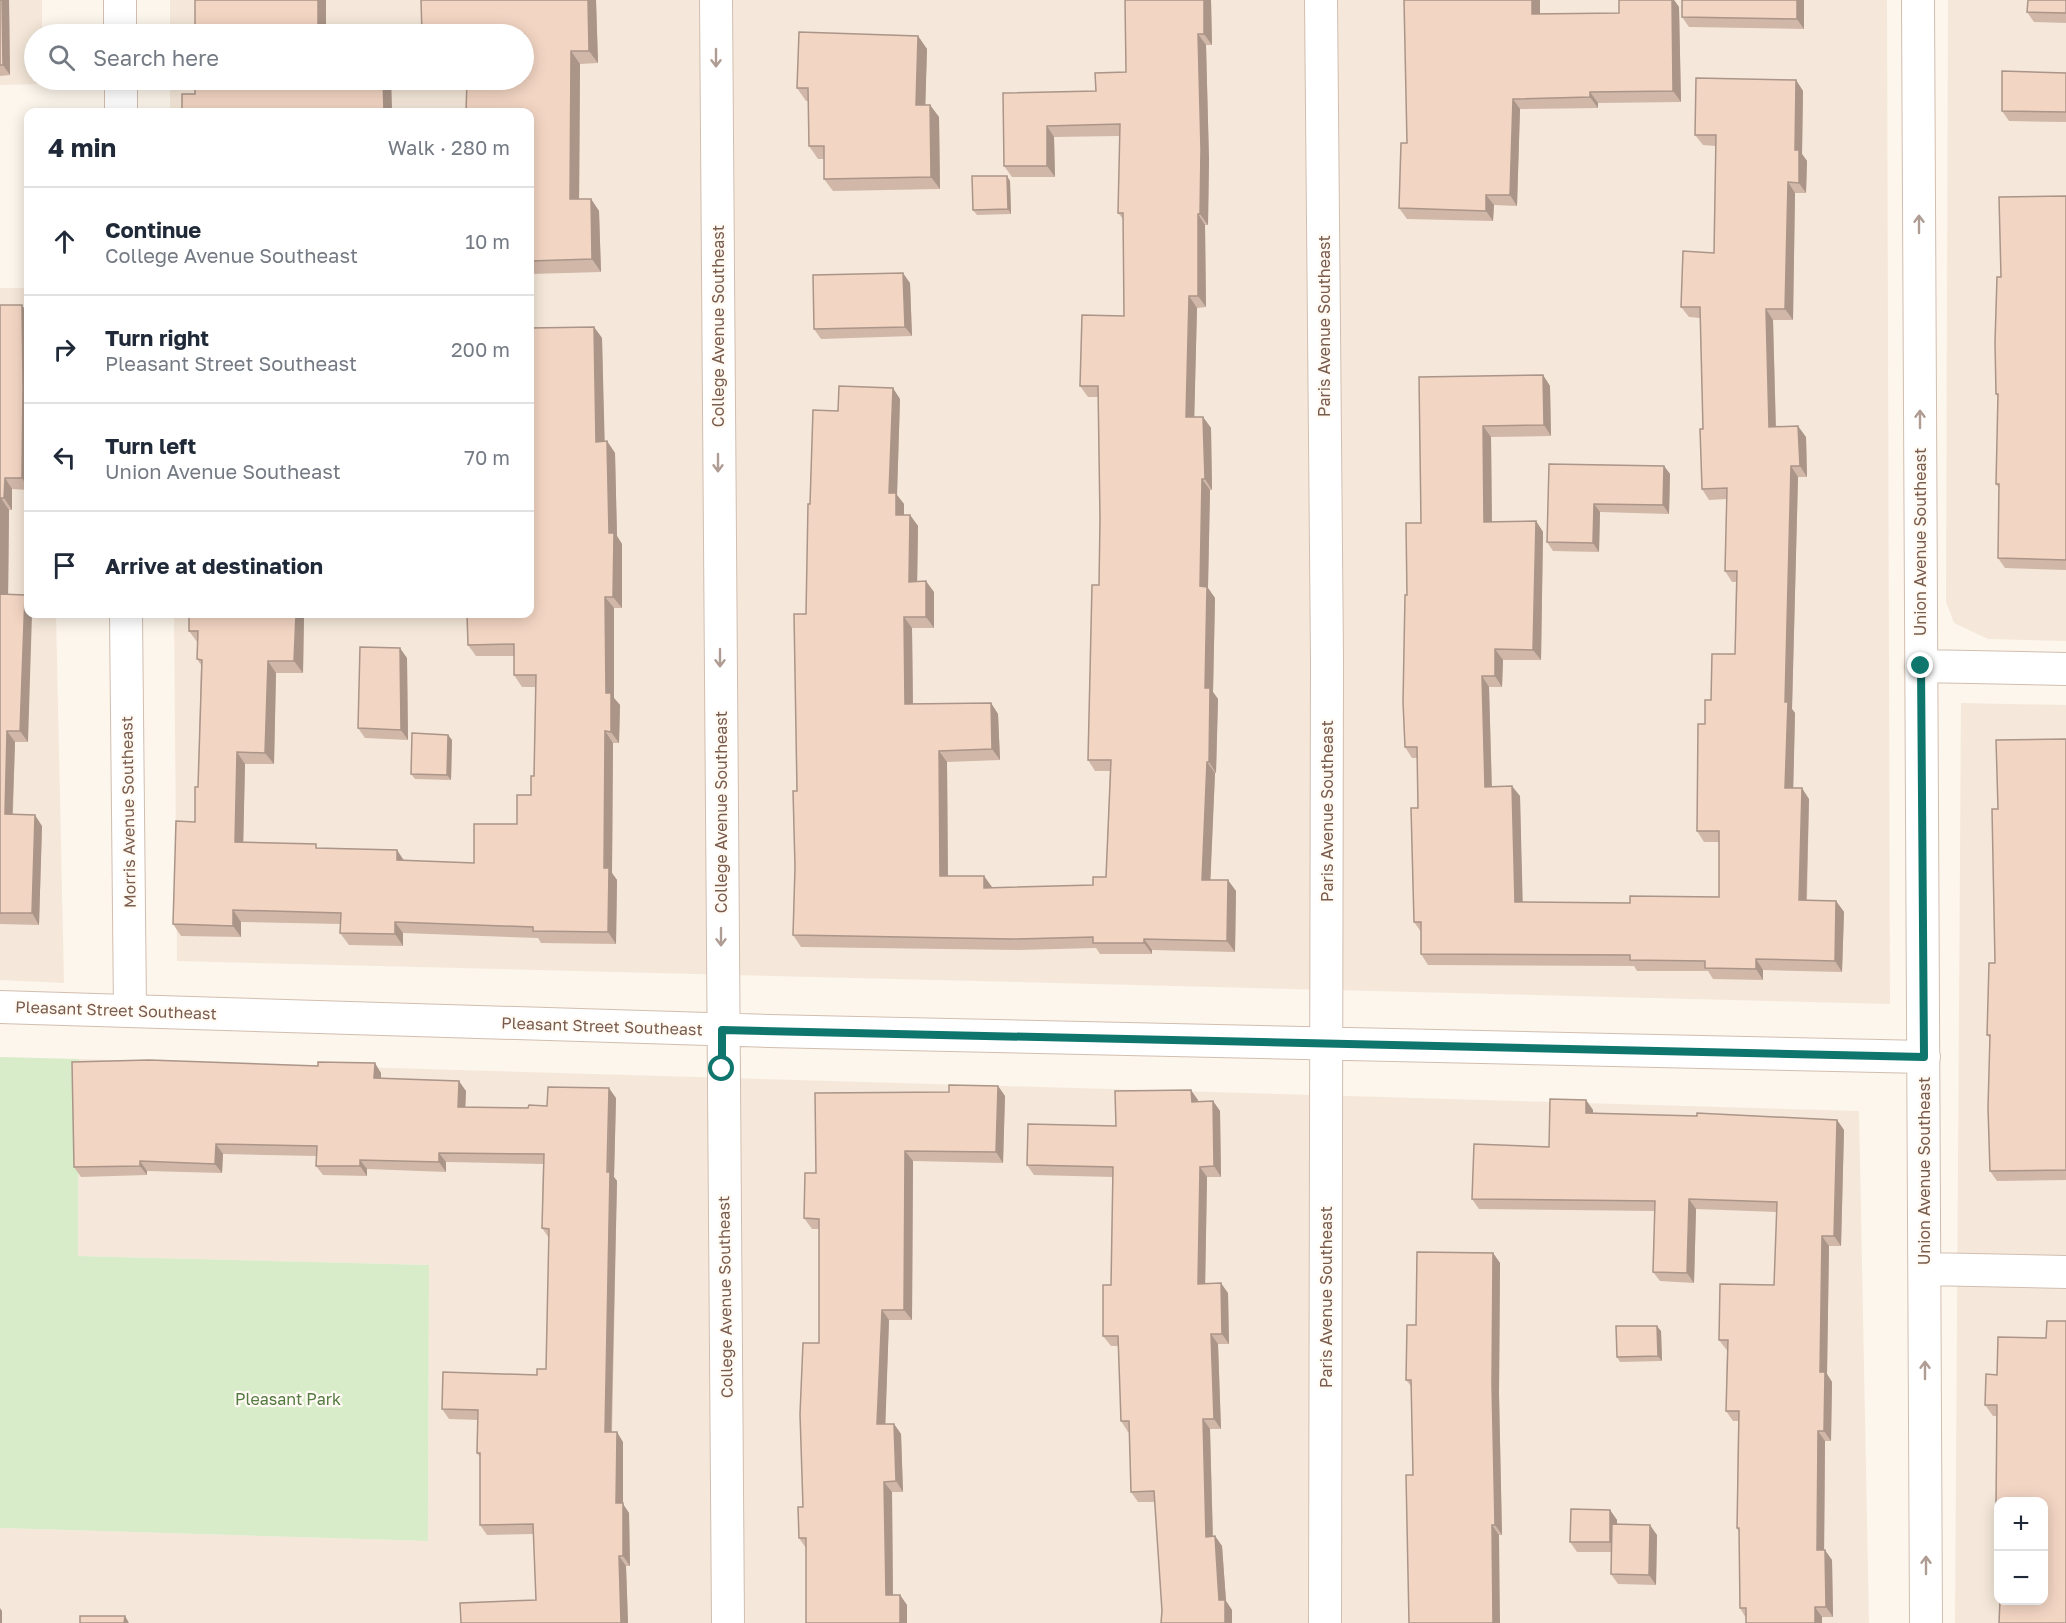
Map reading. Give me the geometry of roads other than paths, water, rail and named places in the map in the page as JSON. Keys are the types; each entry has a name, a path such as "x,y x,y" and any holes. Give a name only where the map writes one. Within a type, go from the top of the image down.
{"street":[{"path":"120,0 120,24"},
{"name":"College Avenue Southeast","path":"716,0 728,1623"},
{"name":"Paris Avenue Southeast","path":"1321,0 1327,672 1325,1623"},
{"name":"Union Avenue Southeast","path":"1918,0 1926,1623"},
{"path":"121,90 121,108"},
{"name":"Morris Avenue Southeast","path":"126,618 130,1010"},
{"path":"1921,666 2066,669"},
{"name":"Pleasant Street Southeast","path":"0,1006 722,1030 1924,1057"},
{"path":"1924,1269 2066,1272"}],"park label":[{"name":"Pleasant Park","path":"288,1399"}]}
